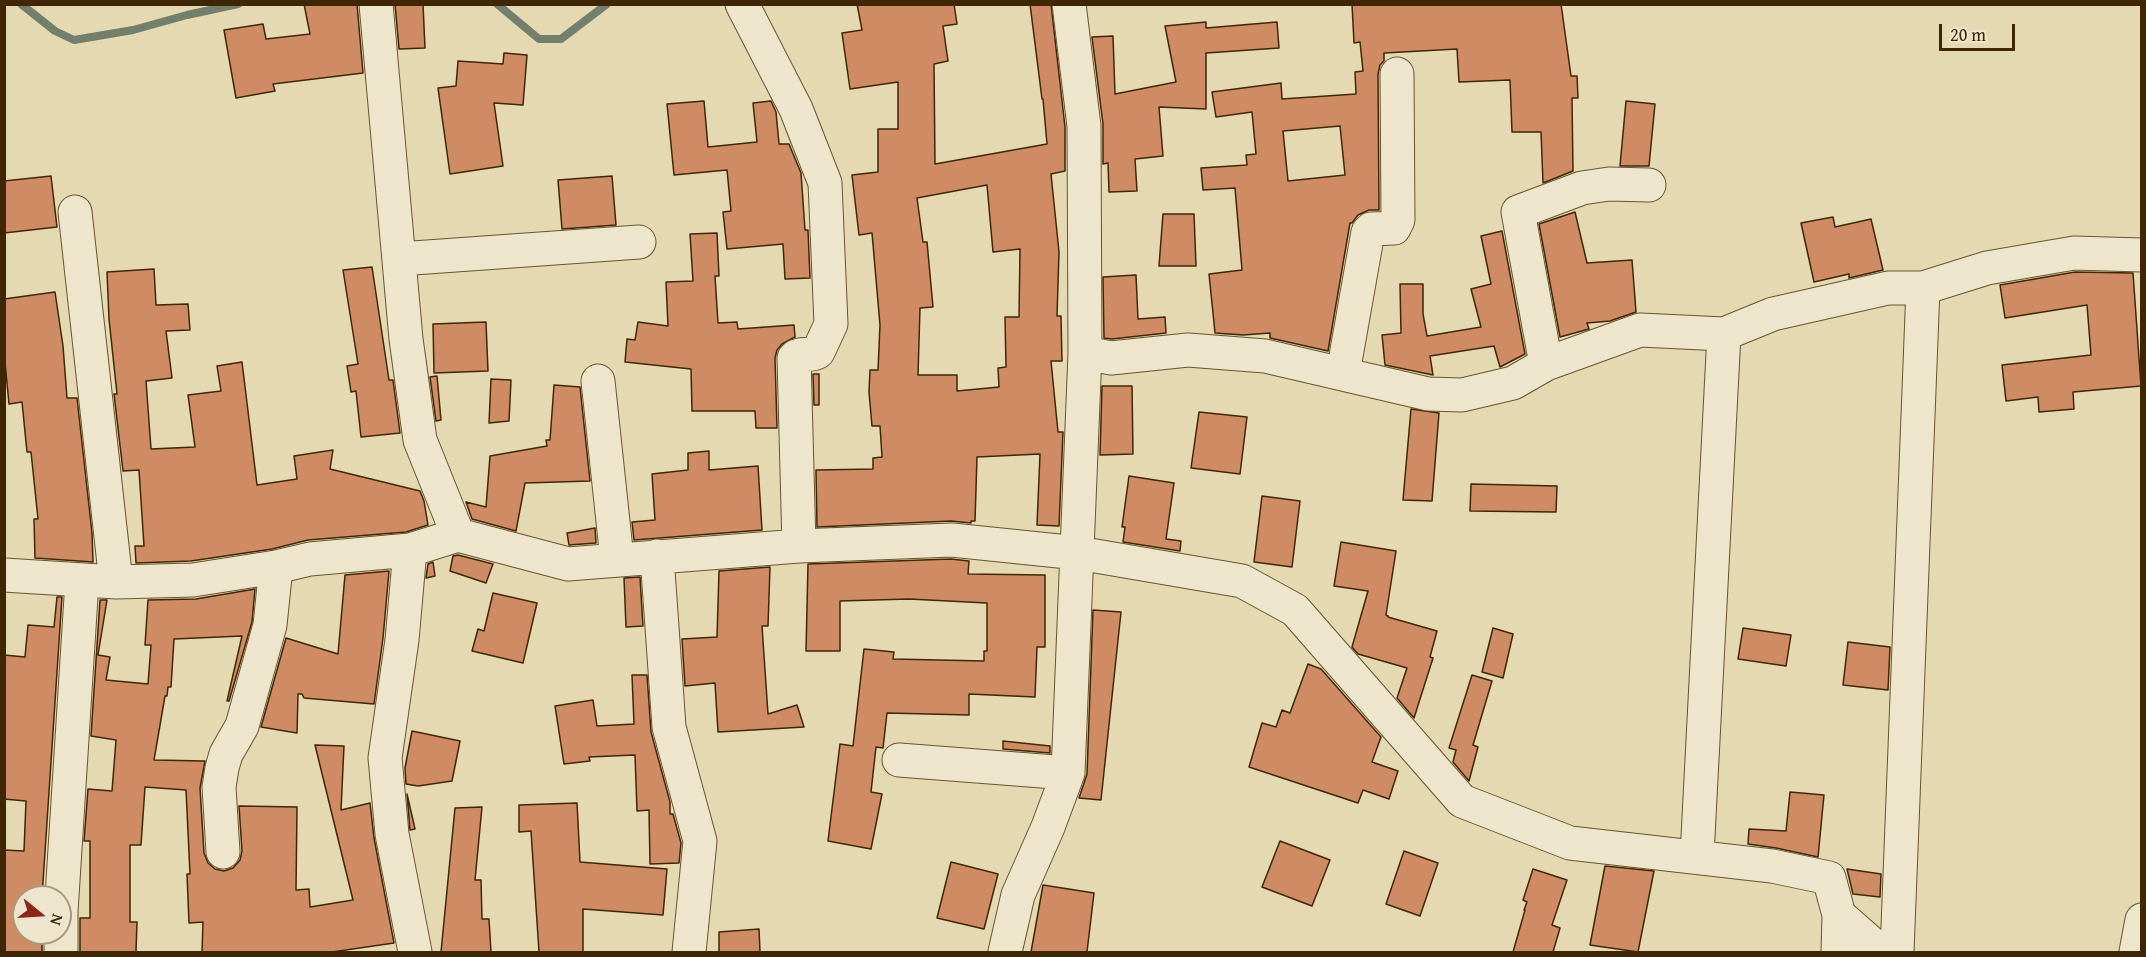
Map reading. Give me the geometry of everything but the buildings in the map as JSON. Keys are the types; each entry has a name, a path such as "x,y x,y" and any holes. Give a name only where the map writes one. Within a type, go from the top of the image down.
{"street":[{"path":"376,4 406,339 420,440 458,535"},
{"path":"742,4 796,109 825,183 831,324 818,352 797,355 794,358 799,546"},
{"path":"1005,952 1018,895 1048,827 1068,773 1085,353 1084,126 1068,4"},
{"path":"1343,373 1368,232 1394,228 1398,220 1397,74"},
{"path":"1546,364 1518,212 1582,188 1609,184 1649,186"},
{"path":"75,212 116,582"},
{"path":"399,260 639,242"},
{"path":"1085,353 1111,358 1188,350 1265,356 1428,394 1462,395 1513,383 1546,364 1640,330 1724,334 1773,314 1888,288 1923,288 1987,268 2074,253 2141,255 2142,260"},
{"path":"1897,952 1923,288"},
{"path":"1697,856 1724,334"},
{"path":"598,381 617,559"},
{"path":"4,575 116,582 193,580 276,567 310,559 410,550 458,535 568,564 799,546 952,540 1078,553 1242,581 1295,610 1462,801 1570,843 1772,866 1829,878 1839,915 1838,952"},
{"path":"410,550 402,640 385,758 392,834 415,952"},
{"path":"657,556 669,727 700,842 689,952"},
{"path":"223,852 219,787 222,768 226,754 242,726 270,625 276,567"},
{"path":"61,952 60,912 82,581"},
{"path":"899,760 1068,773"},
{"path":"1839,915 1881,952"},
{"path":"2136,952 2142,920"}],"waterway":[{"path":"21,4 55,31 74,40 133,30 238,4"},
{"path":"497,4 539,39 561,39 607,4"}]}
